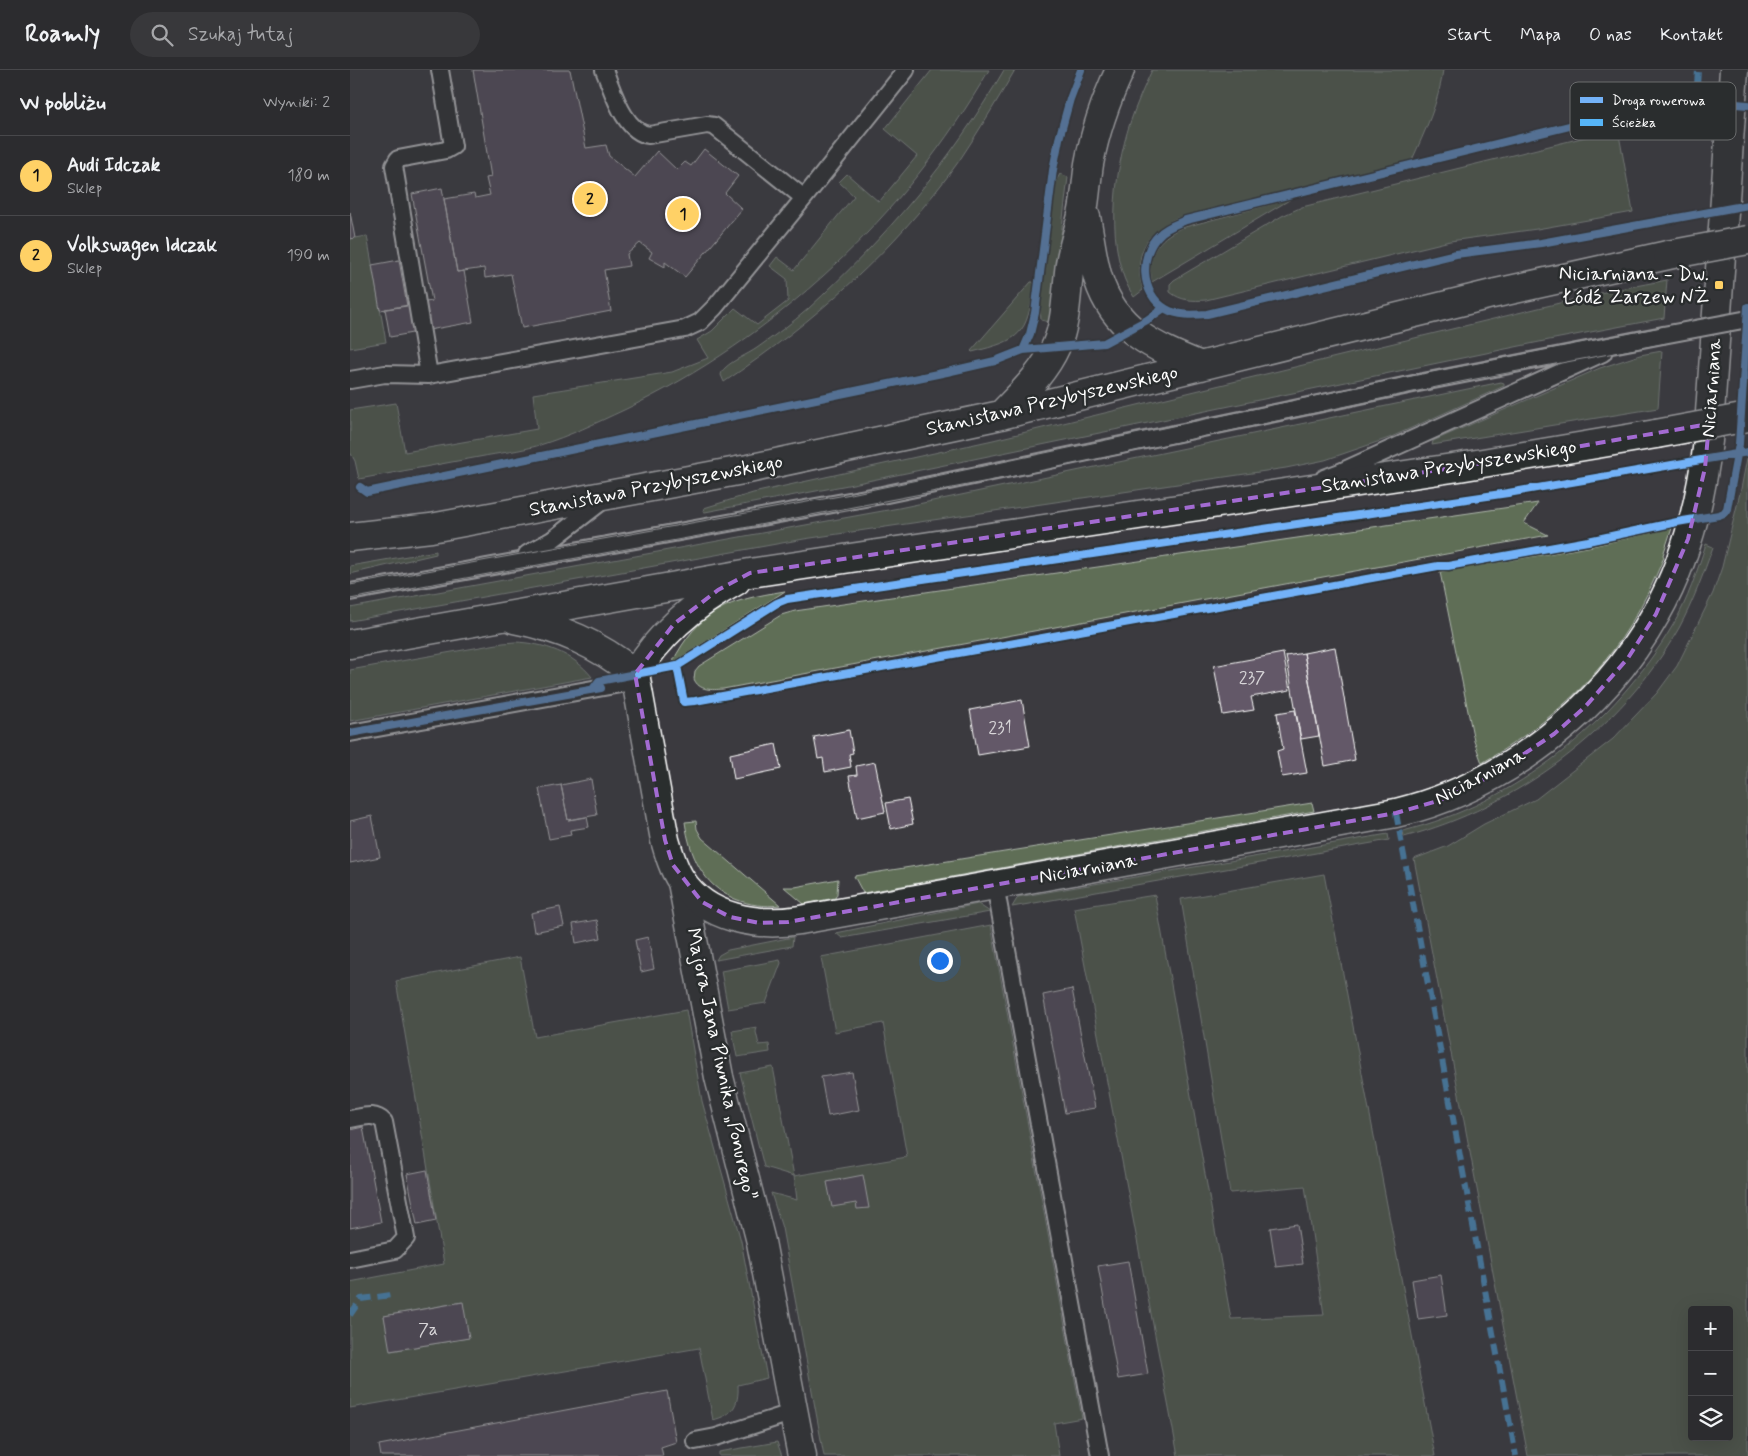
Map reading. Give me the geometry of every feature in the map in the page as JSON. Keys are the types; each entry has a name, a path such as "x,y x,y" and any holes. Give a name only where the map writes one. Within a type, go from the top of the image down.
{"main road":[{"path":"1001,415 1029,386 1056,347 1065,312 1070,263 1084,206 1089,164 1098,124 1120,70"},
{"name":"Niciarniana","path":"682,882 702,902 730,917 759,923 794,922 1396,813 1422,806 1464,790 1524,756 1585,707 1609,681 1642,637 1656,614 1669,589 1688,539 1700,491 1708,441 1729,140"},
{"path":"1084,206 1098,277 1113,311 1131,329 1147,341 1201,366"},
{"name":"Stanisława Przybyszewskiego","path":"350,537 431,528 748,470 1001,415 1492,294 1668,255 1748,240"},
{"name":"Stanisława Przybyszewskiego","path":"350,644 750,573 1458,467 1748,417"},
{"path":"501,617 540,624 566,632 588,642 624,665 636,678 652,650 674,624 692,608 718,590 750,573"},
{"name":"Majora Jana Piwnika „Ponurego”","path":"636,678 665,840 673,865 682,882 719,1077 761,1242 802,1456"}],"lane":[{"path":"429,375 394,166 398,159 446,150 453,146 440,70"},
{"path":"604,70 628,123 642,134 650,135 707,125 714,126 804,198"},
{"path":"350,380 386,374 429,375 685,329 700,322 804,198 902,72"},
{"path":"350,592 882,495 1418,383 1748,319"},
{"path":"1280,493 1340,472 1594,356 1639,339"},
{"path":"490,566 534,552 611,495"},
{"path":"350,733 636,678"},
{"path":"995,885 1100,1456"},
{"path":"350,1119 372,1115 380,1117 384,1122 406,1238 395,1250 350,1259"},
{"path":"695,1441 716,1437 794,1412"}],"highlighted area":[{"path":"1709,424 1705,468 1688,539 1656,614 1628,658 1585,707 1554,734 1489,777 1441,800 1396,813 788,922 759,923 730,917 702,902 673,865 665,840 635,674 674,624 718,590 750,573 1459,467"}],"green space":[{"path":"932,70 989,70 955,124 918,175 877,223 832,268 784,309 733,347 680,381 624,410 551,441 517,450 359,479 355,461 350,452 350,410 396,403 405,452 537,429 533,394 672,372 708,358 697,340 712,331 735,308 757,325 788,301 787,279 770,266 777,257 794,270 854,196 839,182 847,174 879,202 917,156 885,129"},
{"path":"1004,70 1015,70 959,161 908,224 881,254 821,309 790,335 724,382 721,375 725,368 753,351 808,309 837,282 890,226 962,136"},
{"path":"1152,70 1443,70 1435,105 1412,160 1177,218 1157,230 1144,246 1140,266 1143,290 1134,297 1118,258 1115,236 1116,188 1124,143 1130,123"},
{"path":"1573,140 1620,140 1633,212 1537,229 1450,241 1206,300 1187,300 1170,292 1170,284 1174,280 1282,216 1302,207"},
{"path":"1060,174 1068,177 1052,311 1049,322 1041,320 1040,308 1056,181"},
{"path":"1291,199 1152,282 1152,256 1160,243 1173,232 1181,228"},
{"path":"367,236 386,342 350,348 350,239"},
{"path":"1667,280 1664,318 1549,340 848,485 703,511 704,508 753,493 993,440 1609,291"},
{"path":"1031,282 1034,285 1028,315 1019,333 1001,344 972,352 971,351"},
{"path":"1662,351 1658,408 1432,445 1433,441 1600,368 1640,355"},
{"path":"1501,382 1504,383 1504,386 1389,438 1325,460 1286,468 804,539 350,621 350,608 899,508"},
{"path":"1748,453 1748,1456 1528,1456 1414,859 1448,846 1484,824 1536,799 1613,739 1657,693 1677,666 1713,593 1722,567"},
{"path":"1538,503 1524,523 1548,535 723,689 702,688 694,679 695,671 699,666 781,615 795,611"},
{"path":"1672,528 1664,557 1648,592 1613,651 1569,700 1514,743 1482,763 1474,741 1440,572 1588,547"},
{"path":"1706,544 1713,547 1702,578 1679,628 1655,665 1627,699 1596,731 1562,760 1525,785 1486,806 1446,824 1404,837 1403,831 1445,818 1485,801 1523,780 1558,755 1591,726 1622,695 1649,661 1673,625 1688,596"},
{"path":"436,551 436,554 350,574 350,566"},
{"path":"785,591 672,663 682,645 693,631 717,610 747,599"},
{"path":"515,642 547,647 558,651 576,662 592,677 350,721 350,670"},
{"path":"1312,803 1314,811 863,893 854,876"},
{"path":"696,821 697,829 702,838 780,905 763,906 746,903 735,899 714,886 700,868 690,846 685,822"},
{"path":"1388,834 1389,840 1012,907 1018,897"},
{"path":"1324,874 1435,1456 1178,1456 1074,908 1155,895 1231,1319 1324,1315 1305,1186 1230,1193 1181,899"},
{"path":"838,879 835,898 804,904 784,887 795,887"},
{"path":"978,904 990,912 842,938 836,933"},
{"path":"991,925 1082,1418 1054,1423 1059,1456 824,1456 782,1228 771,1193 797,1200 794,1176 907,1157 883,1023 835,1032 821,957"},
{"path":"793,937 792,946 716,960 719,955 728,950"},
{"path":"520,957 535,1037 686,1010 702,1101 741,1241 767,1378 738,1385 736,1404 730,1412 713,1420 699,1348 350,1408 350,1282 444,1264 396,981","holes":["462,1302 468,1338 391,1351 384,1316"]},
{"path":"780,960 781,963 766,1003 728,1009 721,971"},
{"path":"757,1027 756,1032 759,1045 769,1044 770,1052 737,1057 732,1031"},
{"path":"773,1067 794,1176 764,1167 740,1073"},
{"path":"777,1442 782,1456 719,1456 719,1452"}],"building":[{"path":"473,70 570,70 586,148 606,145 609,156 635,177 657,151 677,170 685,162 691,166 704,149 738,176 725,193 742,209 685,277 665,262 665,267 649,258 652,252 640,243 627,254 629,266 604,270 611,311 522,328 511,274 485,278 484,268 457,272 444,199 474,194 475,198 490,195 486,178 491,177"},
{"path":"442,188 457,272 464,271 473,322 390,337 385,309 432,301 412,194"},
{"path":"350,212 355,238 350,239"},
{"path":"399,260 407,306 380,310 372,265"},
{"path":"1748,352 1748,385 1746,385 1740,353"},
{"path":"1335,647 1355,760 1325,766 1304,653"},
{"path":"1283,653 1290,690 1251,697 1254,710 1223,715 1214,666"},
{"path":"1304,653 1319,736 1301,739 1286,656"},
{"path":"1022,700 1030,746 978,755 970,710"},
{"path":"1295,710 1307,773 1282,777 1277,751 1283,749 1277,713"},
{"path":"849,730 853,753 849,754 851,767 825,772 823,758 818,759 814,737"},
{"path":"776,744 781,769 734,779 730,754"},
{"path":"875,762 885,812 857,818 849,776 857,775 856,766"},
{"path":"591,779 597,815 568,820 561,785"},
{"path":"561,785 568,820 587,817 589,827 570,830 571,835 549,839 539,789"},
{"path":"908,799 913,824 891,829 886,803"},
{"path":"372,816 380,857 350,863 350,821"},
{"path":"560,907 564,926 534,932 531,913"},
{"path":"597,920 601,938 576,943 573,924"},
{"path":"648,937 654,969 641,972 635,940"},
{"path":"1072,989 1095,1108 1065,1113 1043,995"},
{"path":"852,1072 859,1110 828,1116 821,1077"},
{"path":"363,1127 381,1222 350,1228 350,1130"},
{"path":"427,1170 436,1221 417,1225 407,1174"},
{"path":"863,1175 869,1208 857,1209 856,1203 832,1207 827,1182"},
{"path":"1297,1224 1303,1264 1276,1267 1270,1228"},
{"path":"1128,1261 1148,1374 1118,1379 1098,1266"},
{"path":"1441,1275 1447,1315 1418,1319 1412,1280"},
{"path":"463,1302 469,1338 390,1351 384,1316"},
{"path":"667,1391 676,1442 661,1447 663,1456 381,1456 379,1445"}],"tram line":[{"path":"350,585 851,494 1371,384 1748,310"},
{"path":"350,599 754,526 1051,469 1465,381 1748,328"}],"marked path":[{"path":"1697,82 1698,70"},
{"path":"1396,813 1516,1456"},
{"path":"350,1315 361,1299 392,1295"}],"cycle path":[{"path":"1023,350 1030,334 1035,313 1053,170 1059,139 1070,99 1081,70"},
{"path":"1736,104 1748,105"},
{"path":"1570,126 1186,220 1165,230 1152,243 1146,263 1147,284 1157,302 1166,309 1181,314 1207,314 1456,254 1541,243 1748,205"},
{"path":"677,666 684,702 695,701 1438,566 1448,566 1588,541 1719,515 1727,509 1739,444 1748,307"},
{"path":"360,487 367,492 947,372 995,361 1023,350 1104,343 1147,320 1164,308"},
{"path":"593,689 599,681 677,666 777,603 787,599 1508,493 1748,452"},
{"path":"350,733 601,688"}],"place":[{"name":"Volkswagen Idczak","path":"590,199"},
{"name":"Audi Idczak","path":"683,214"},
{"name":"Niciarniana - Dw. Łódź Zarzew NŻ","path":"1719,285"}]}
